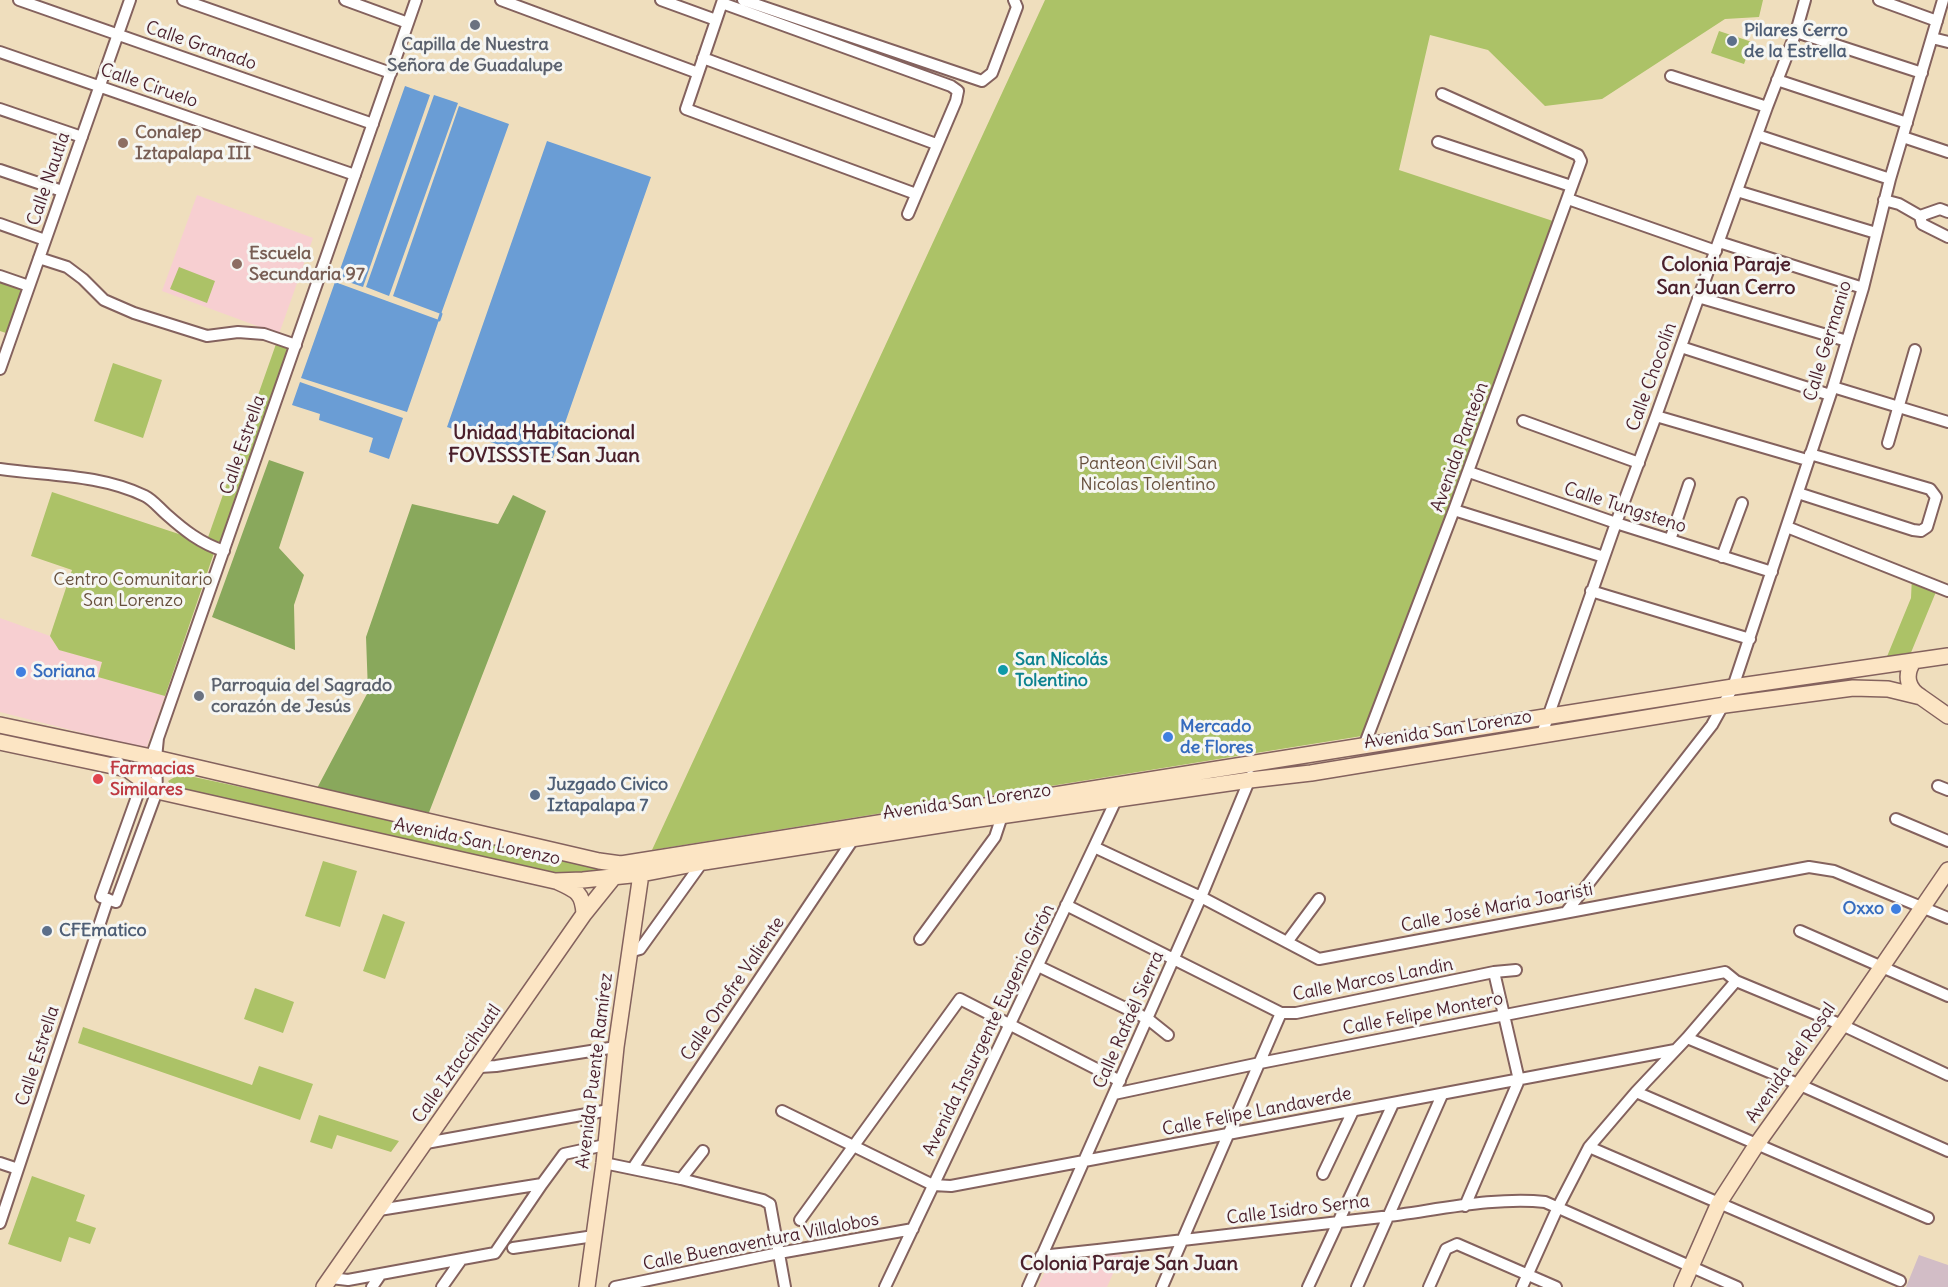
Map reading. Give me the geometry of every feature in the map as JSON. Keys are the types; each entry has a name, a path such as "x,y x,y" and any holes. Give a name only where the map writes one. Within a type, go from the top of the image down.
{"main road":[{"name":"Avenida San Lorenzo","path":"853,833 1002,816 1254,764 1733,687 1948,656"},
{"path":"1913,662 1908,671 1908,681 1914,693 1921,698"},
{"name":"Avenida San Lorenzo","path":"0,742 127,769 157,791 555,881 583,880 618,870 1115,793 1311,773 1725,705 1853,688 1888,689 1921,698 1948,716"},
{"path":"1594,710 1596,726"},
{"name":"Avenida San Lorenzo","path":"0,725 153,757 588,858 618,870"},
{"name":"Avenida Puente Ramírez","path":"587,1287 604,1163 616,1047 642,867"},
{"name":"Calle Iztaccihuatl","path":"328,1282 584,915 618,870"},
{"name":"Avenida del Rosal","path":"1682,1287 1719,1203 1798,1084 1842,1025 1948,870"},
{"path":"555,881 578,893 583,901 584,915"}],"street":[{"name":"Calle Granado","path":"19,0 373,124"},
{"name":"Calle Nautla","path":"0,369 7,334 29,286 130,0"},
{"path":"183,0 391,73"},
{"path":"345,0 408,23"},
{"name":"Calle Estrella","path":"1,1218 108,899 143,779 153,757 416,0"},
{"path":"501,0 698,73"},
{"path":"661,0 716,20"},
{"path":"743,0 982,81 992,73 1017,7 1014,0"},
{"name":"Calle Chocolín","path":"1542,734 1616,523 1796,32 1805,0"},
{"path":"1879,0 1937,21"},
{"name":"Calle Germanio","path":"1567,911 1712,725 1733,687 1847,341 1863,288 1884,200 1943,0"},
{"path":"908,214 956,101 958,91 951,86 722,2 686,110 915,194"},
{"path":"1796,32 1922,73"},
{"path":"1932,38 1948,42"},
{"name":"Calle Ciruelo","path":"0,52 355,176"},
{"path":"703,58 936,144"},
{"path":"1671,76 1767,107"},
{"path":"1777,80 1907,123"},
{"name":"Avenida Panteón","path":"1364,746 1455,510 1581,158 1442,94"},
{"path":"0,109 82,137"},
{"path":"1757,135 1890,179"},
{"path":"1903,137 1948,152"},
{"path":"1438,142 1571,186"},
{"path":"0,170 63,191"},
{"path":"1737,191 1876,233"},
{"path":"1568,199 1717,246 1863,288"},
{"path":"1884,200 1899,204 1920,216 1922,224 1948,237"},
{"path":"1920,216 1940,209 1948,212"},
{"path":"0,224 45,240"},
{"path":"39,258 67,267 104,300 134,313 207,336 238,332 264,334 296,345"},
{"path":"0,276 29,286"},
{"path":"1698,297 1847,341"},
{"path":"1681,347 1948,422"},
{"path":"1888,443 1915,350"},
{"path":"1656,416 1930,489 1936,496 1927,527 1921,531 1798,493"},
{"path":"1523,421 1639,463"},
{"path":"0,469 72,476 112,483 148,497 188,533 210,547 224,551"},
{"name":"Calle Tungsteno","path":"1468,472 1616,523 1772,572"},
{"path":"1670,540 1689,484"},
{"path":"1722,557 1742,503"},
{"path":"1455,510 1604,557"},
{"path":"1787,527 1948,591"},
{"path":"1592,591 1750,639"},
{"name":"Calle Estrella","path":"108,899 157,791 153,757"},
{"name":"Calle Rafaél Sierra","path":"1028,1287 1201,897 1250,780 1254,764"},
{"name":"Avenida Insurgente Eugenio Girón","path":"885,1287 1094,847 1115,793"},
{"path":"920,939 995,837 1002,816"},
{"path":"1896,819 1948,841"},
{"name":"Calle Onofre Valiente","path":"633,1168 853,833"},
{"name":"Calle José María Joaristi","path":"1094,847 1201,897 1319,959 1809,867 1834,871 1948,918"},
{"path":"629,952 640,949 703,857"},
{"path":"1287,942 1319,899"},
{"name":"Calle Marcos Landin","path":"1066,905 1281,1013 1296,1013 1494,972 1516,970"},
{"path":"1800,931 1882,965 1948,996"},
{"path":"1038,966 1148,1019 1168,1035"},
{"path":"1465,1206 1519,1080 1494,972"},
{"name":"Calle Felipe Montero","path":"1114,1094 1260,1063 1725,972 1736,981"},
{"path":"1522,1287 1558,1207 1589,1147 1736,981 1842,1025 1948,1075"},
{"path":"800,1220 960,999 1120,1082"},
{"path":"1162,1287 1281,1013"},
{"path":"1687,1038 1798,1084 1948,1151"},
{"path":"480,1066 496,1066 616,1047"},
{"name":"Calle Felipe Landaverde","path":"782,1111 933,1185 951,1186 1675,1050"},
{"path":"1636,1092 1928,1218"},
{"path":"1357,1287 1442,1095"},
{"path":"1308,1287 1393,1104"},
{"path":"426,1143 609,1110"},
{"path":"1323,1174 1353,1111"},
{"path":"328,1282 495,1253 564,1154 605,1145"},
{"path":"1589,1147 1900,1281"},
{"path":"681,1179 703,1150"},
{"path":"0,1162 18,1169"},
{"path":"604,1163 681,1179 763,1200 770,1204 785,1287"},
{"path":"379,1209 542,1184"},
{"name":"Calle Isidro Serna","path":"1041,1256 1530,1200 1558,1207 1737,1287"},
{"name":"Calle Buenaventura Villalobos","path":"615,1287 779,1253 913,1229"},
{"path":"513,1248 594,1236"},
{"path":"1429,1287 1446,1249 1457,1244 1556,1287"},
{"path":"442,1287 461,1260"},
{"path":"372,1287 381,1274"}],"shaded area":[{"name":"Escuela Secundaria 97","path":"197,195 313,238 279,334 162,291"},
{"path":"0,618 50,636 59,650 102,662 98,677 165,696 146,749 0,712"},
{"path":"1122,1254 1107,1287 1038,1287 1050,1260"},
{"path":"1919,1255 1948,1265 1948,1287 1906,1287"}],"green space":[{"name":"Panteon Civil San Nicolas Tolentino","path":"1045,0 1763,0 1759,17 1725,19 1602,99 1545,106 1488,50 1430,35 1399,170 1556,222 1362,736 652,850"},
{"path":"1719,31 1752,42 1744,64 1711,53"},
{"path":"179,267 215,281 207,303 170,289"},
{"path":"0,276 29,286 12,335 0,331"},
{"name":"Centro Comunitario San Lorenzo","path":"276,344 292,349 221,548 216,547 165,696 98,677 102,662 59,650 50,636 72,570 31,556 52,492 206,543"},
{"path":"113,363 162,380 143,438 94,421"},
{"path":"269,460 304,472 279,548 304,575 294,605 295,650 212,617"},
{"path":"513,495 546,511 428,815 315,792 368,692 366,637 412,504 498,524"},
{"path":"1912,576 1938,587 1910,655 1886,659 1911,598"},
{"path":"180,774 596,863 600,871 595,879 579,881 175,791 168,781"},
{"path":"323,861 357,871 340,927 305,916"},
{"path":"383,914 405,922 385,979 363,971"},
{"path":"255,988 294,1002 283,1033 244,1019"},
{"path":"83,1027 252,1085 259,1066 313,1084 300,1120 78,1043"},
{"path":"319,1115 399,1141 391,1152 337,1135 332,1149 310,1142"},
{"path":"32,1176 85,1195 76,1221 96,1228 90,1244 69,1237 61,1262 8,1244"}],"water":[{"path":"405,86 430,95 363,287 337,278"},
{"path":"434,95 458,103 389,296 366,287"},
{"path":"459,106 509,124 441,314 393,296"},
{"path":"547,141 651,177 551,463 447,427"},
{"path":"335,282 439,320 407,412 301,378"},
{"path":"300,382 403,418 389,459 369,452 373,438 319,420 320,414 292,405"}],"waterway":[{"path":"335,282 337,278"},
{"path":"439,320 441,314"}],"place":[{"name":"Capilla de Nuestra Señora de Guadalupe","path":"475,25"},
{"name":"Pilares Cerro de la Estrella","path":"1732,41"},
{"name":"Conalep Iztapalapa III","path":"123,143"},
{"name":"Escuela Secundaria 97","path":"237,264"},
{"name":"San Nicolás Tolentino","path":"1003,670"},
{"name":"Soriana","path":"21,672"},
{"name":"Parroquia del Sagrado corazón de Jesús","path":"199,696"},
{"name":"Mercado de Flores","path":"1168,737"},
{"name":"Farmacias Similares","path":"98,779"},
{"name":"Juzgado Civico Iztapalapa 7","path":"535,795"},
{"name":"Oxxo","path":"1896,909"},
{"name":"CFEmatico","path":"47,931"}],"district":[{"name":"Colonia Paraje San Juan Cerro","path":"1726,276"},
{"name":"Unidad Habitacional FOVISSSTE San Juan","path":"544,444"},
{"name":"Colonia Paraje San Juan","path":"1129,1264"}]}
